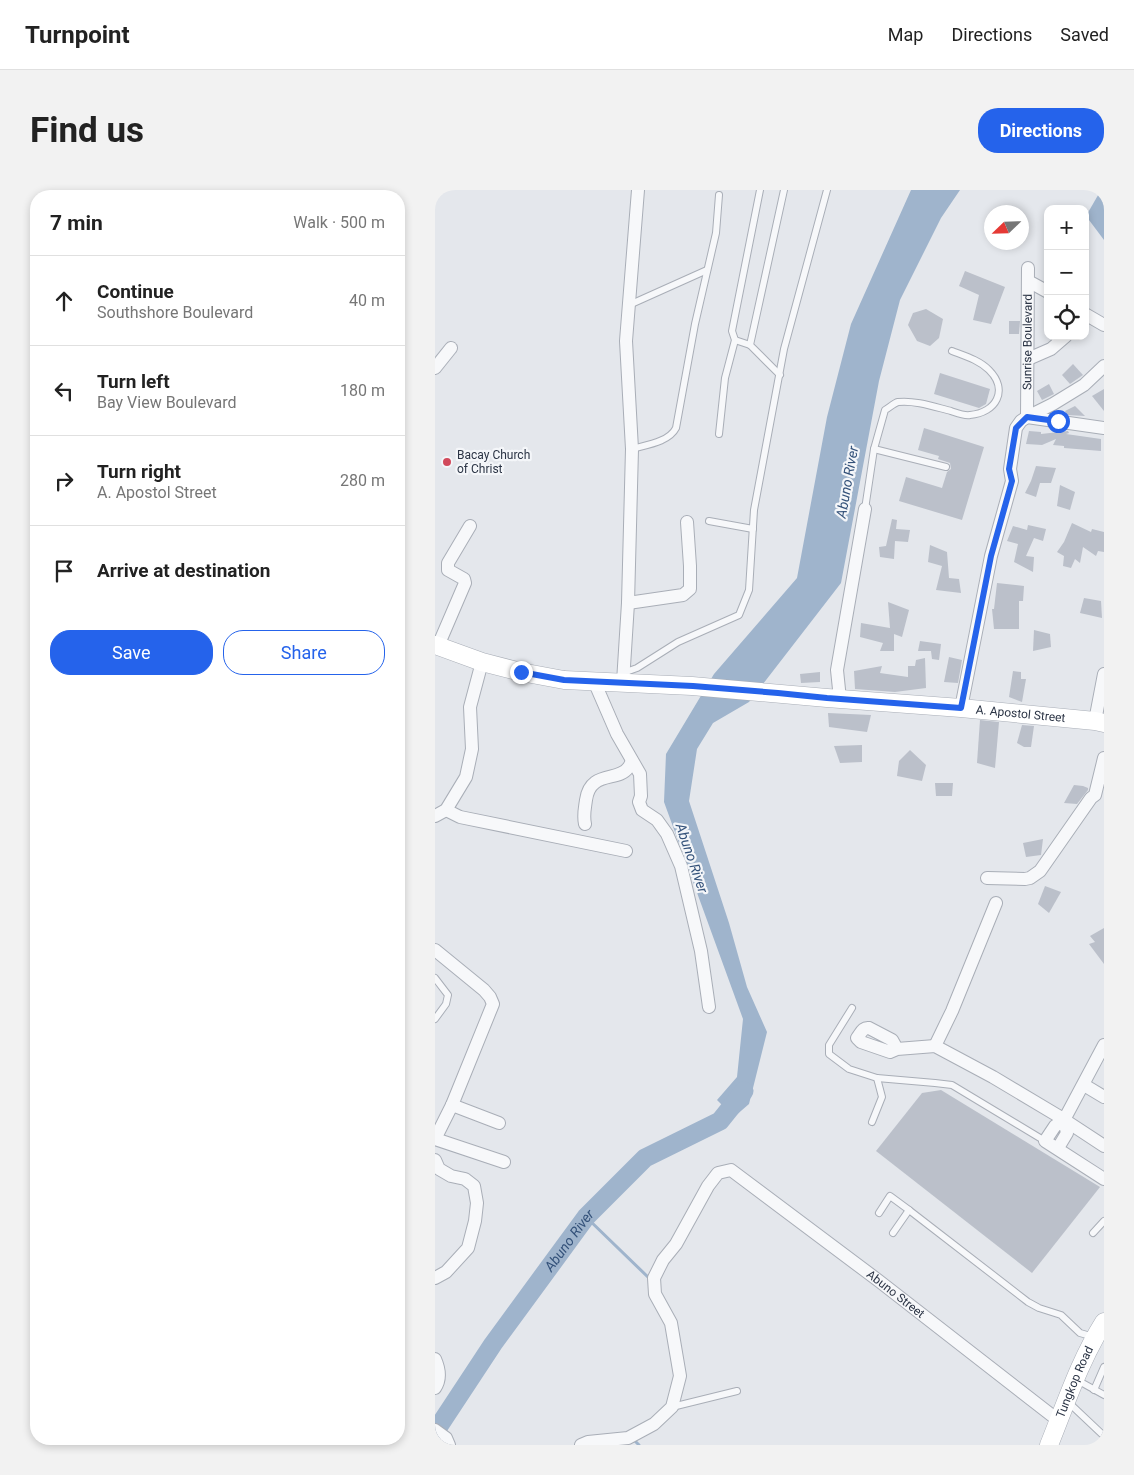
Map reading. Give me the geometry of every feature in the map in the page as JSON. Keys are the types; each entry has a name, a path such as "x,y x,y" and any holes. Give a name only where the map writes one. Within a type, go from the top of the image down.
{"street":[{"path":"623,678 628,603 632,449 626,341 639,190"},
{"name":"Sunrise Boulevard","path":"1027,417 1028,274 1044,288"},
{"path":"1089,316 1104,325"},
{"path":"1028,359 1051,348 1060,340"},
{"path":"435,368 451,348"},
{"path":"961,708 989,564 1012,481 1009,469 1016,428 1027,417 1084,385 1104,366"},
{"path":"1053,404 1052,414 1058,421 1063,422"},
{"path":"1027,417 1104,428"},
{"path":"840,699 837,670 865,509"},
{"path":"628,603 683,595 689,589 690,566 687,522"},
{"path":"436,645 465,583 464,579 448,570 448,563 471,526"},
{"name":"A. Apostol Street","path":"436,645 482,662 564,680 594,681 623,678 693,686 961,708 1100,722"},
{"path":"482,662 471,707 472,749 466,777 440,813 626,852"},
{"path":"1100,722 1104,674"},
{"path":"594,681 617,734 640,774 641,796 639,802 642,810 657,820 667,834 681,866 701,951 709,1006"},
{"path":"987,878 1025,879 1040,871 1095,795 1104,758"},
{"path":"585,824 583,815 587,792 594,783 628,770 632,761"},
{"path":"935,1046 952,1012 996,903"},
{"path":"435,950 484,990 493,1004 452,1105 435,1139 504,1162"},
{"path":"1104,1045 1064,1120 1055,1126 1045,1141 1104,1179"},
{"path":"897,1049 935,1046 1064,1120 1104,1146"},
{"path":"1084,1085 1104,1097"},
{"path":"452,1105 499,1123"},
{"path":"1058,1148 1067,1133 1064,1120"},
{"path":"435,1160 439,1168 451,1176 465,1179 474,1186 477,1203 475,1221 468,1248 446,1272 435,1278"},
{"name":"Abuno Street","path":"672,1407 680,1376 671,1323 655,1294 655,1278 663,1260 676,1244 708,1186 718,1173 731,1170 879,1281 1059,1421"},
{"name":"Tungkop Road","path":"1049,1445 1075,1379 1104,1322"},
{"path":"435,1359 439,1371 435,1388"},
{"path":"581,1445 588,1442 628,1438 654,1424 672,1407"},
{"path":"435,1430 448,1442"}],"lane":[{"path":"719,434 725,378 735,340 732,331 760,190"},
{"path":"750,345 784,190"},
{"path":"623,678 678,642 739,615 749,590 754,510 785,349 827,190"},
{"path":"632,449 663,440 674,432 676,428 695,324 716,233 719,195"},
{"path":"628,306 707,270"},
{"path":"735,340 750,345 780,375"},
{"path":"865,509 874,449 885,410 897,402 923,403 968,416 983,413 993,406 999,393 997,379 988,369 975,360 952,351"},
{"path":"874,449 946,467"},
{"path":"709,521 753,529"},
{"path":"435,978 448,995 446,1004 435,1018"},
{"path":"852,1008 829,1044 829,1054 849,1069 877,1078 952,1086 1045,1141"},
{"path":"872,1122 882,1097 877,1078"},
{"path":"879,1213 890,1196 1028,1302 1039,1308 1061,1315 1080,1333 1095,1337"},
{"path":"893,1233 909,1210"},
{"path":"1093,1233 1104,1221"},
{"path":"1094,1390 1104,1367"},
{"path":"1075,1379 1104,1395"},
{"path":"672,1407 737,1391"},
{"path":"1067,1401 1104,1436"}],"water":[{"path":"911,190 960,190 941,218 900,300 879,381 841,583 749,702 713,723 697,749 689,801 729,923 747,987 767,1032 749,1104 734,1117 717,1100 737,1077 743,1019 664,802 666,754 714,674 797,578 827,417 851,324"},
{"path":"1101,190 1104,190 1104,240 1089,220 1089,211"}],"building":[{"path":"965,271 1005,287 991,324 973,320 979,295 959,286"},
{"path":"926,309 943,319 939,338 930,346 917,341 908,325 913,313"},
{"path":"1009,321 1020,321 1019,334 1009,334"},
{"path":"1073,364 1083,375 1070,384 1062,375"},
{"path":"940,373 990,389 986,404 979,408 934,394"},
{"path":"1049,384 1054,394 1042,400 1037,391"},
{"path":"1104,389 1104,411 1092,396"},
{"path":"1075,406 1085,416 1067,415 1065,411"},
{"path":"924,428 984,447 962,520 899,501 906,477 942,488 947,472 951,469 950,463 938,459 939,456 918,450"},
{"path":"1029,431 1041,432 1041,434 1068,431 1069,433 1066,434 1101,439 1101,451 1064,448 1064,446 1053,445 1056,439 1042,445 1026,444"},
{"path":"1036,466 1056,468 1051,483 1040,483 1036,497 1025,493"},
{"path":"1060,485 1075,492 1070,510 1057,506"},
{"path":"892,519 897,520 896,529 910,530 908,542 895,541 894,559 880,557 879,547 886,546"},
{"path":"1072,523 1091,532 1092,529 1104,532 1104,552 1098,551 1096,556 1083,547 1080,563 1075,559 1071,568 1063,566 1064,556 1057,552 1064,542"},
{"path":"1028,525 1046,529 1043,541 1034,538 1026,556 1034,557 1033,572 1014,562 1018,544 1007,541 1013,526 1027,530"},
{"path":"930,545 947,552 949,578 959,579 961,593 936,590 942,566 928,562"},
{"path":"997,583 1024,586 1023,601 1019,601 1019,629 994,629 992,609 994,609"},
{"path":"1084,598 1101,601 1102,618 1080,613"},
{"path":"888,602 909,610 902,637 894,634 894,651 880,651 883,643 860,637 861,623 890,628"},
{"path":"1034,630 1050,634 1051,647 1033,651"},
{"path":"920,641 941,644 939,660 932,659 931,651 918,651"},
{"path":"949,657 962,660 958,683 944,682"},
{"path":"925,658 926,688 895,692 855,689 854,671 882,666 880,673 908,677 908,666 915,666 916,660"},
{"path":"1013,671 1021,672 1021,679 1026,679 1022,702 1009,697"},
{"path":"820,672 820,682 801,683 800,674"},
{"path":"828,713 871,715 867,732 829,727"},
{"path":"980,720 999,722 995,768 977,763"},
{"path":"1022,725 1034,726 1031,747 1024,747 1017,743"},
{"path":"862,745 862,762 840,763 834,746"},
{"path":"910,750 926,765 922,781 897,776 899,761"},
{"path":"935,783 953,783 952,796 936,796"},
{"path":"1074,785 1083,786 1088,788 1088,790 1077,804 1064,803"},
{"path":"1043,839 1041,855 1026,857 1023,843"},
{"path":"1045,886 1061,892 1049,913 1038,904"},
{"path":"1104,928 1104,964 1089,944 1095,942 1090,936"},
{"path":"941,1090 1100,1187 1032,1273 876,1151 922,1093"}],"waterway":[{"name":"Abuno River","path":"435,1432 493,1344 586,1217 645,1158 720,1121 744,1091"},
{"path":"586,1217 650,1281"},
{"path":"636,1438 634,1440 639,1445"}],"place":[{"name":"Bacay Church of Christ","path":"447,462"}],"route":[{"path":"521,672 564,680 693,686 961,708 984,587 1012,481 1009,469 1016,428 1027,417 1063,422 1058,421"}]}
